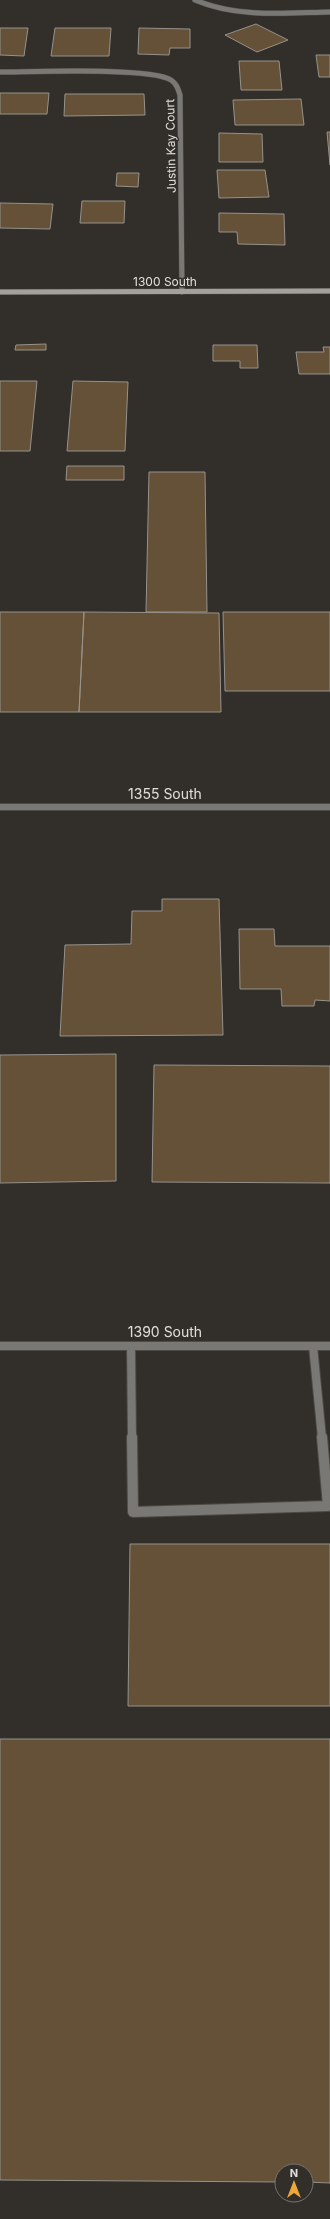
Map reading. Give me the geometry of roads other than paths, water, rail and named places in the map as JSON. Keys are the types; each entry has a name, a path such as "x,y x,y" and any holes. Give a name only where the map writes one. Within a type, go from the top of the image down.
{"main road":[{"name":"1300 South","path":"0,292 330,291"}],"street":[{"path":"195,0 206,6 235,11 330,12"},
{"name":"Justin Kay Court","path":"0,72 144,73 170,79 177,84 180,95 182,292"},
{"name":"1355 South","path":"0,807 330,807"},
{"name":"1390 South","path":"0,1346 330,1346"},
{"path":"131,1346 133,1512 328,1506 312,1346"}]}
